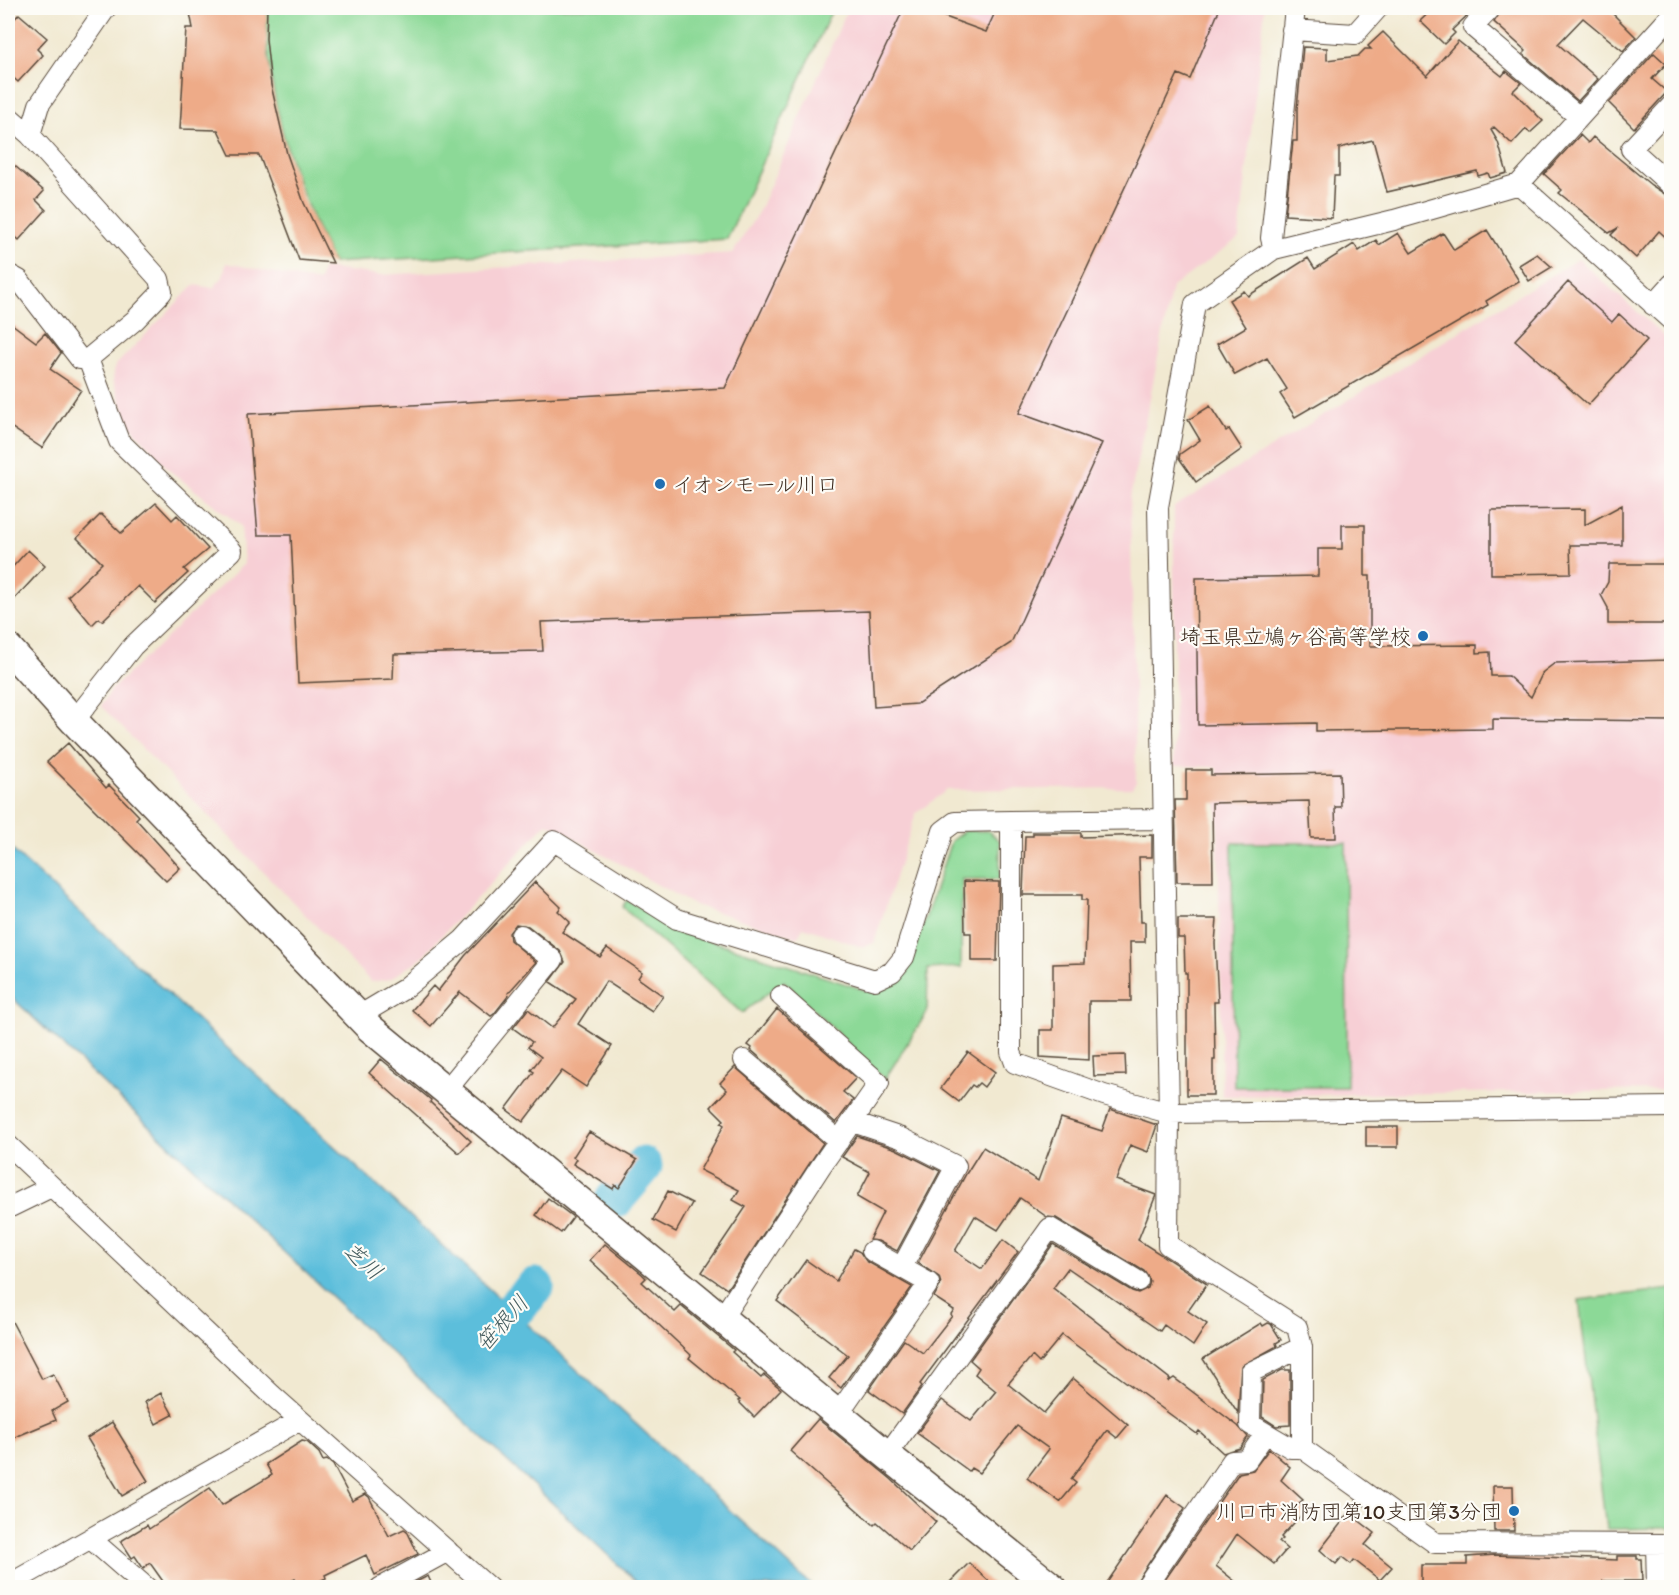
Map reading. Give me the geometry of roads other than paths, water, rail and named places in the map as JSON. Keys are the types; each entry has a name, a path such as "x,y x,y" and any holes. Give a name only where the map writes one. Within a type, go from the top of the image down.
{"street":[{"path":"30,135 39,105 106,8"},
{"path":"1274,249 1271,238 1295,8"},
{"path":"1292,30 1355,34 1378,8"},
{"path":"1491,8 1473,27 1579,117"},
{"path":"1302,1448 1302,1347 1297,1327 1168,1245 1169,1113 1158,507 1195,304 1274,249 1394,220 1519,184 1671,15"},
{"path":"1671,105 1631,149 1671,186"},
{"path":"8,116 30,135 159,279 162,292 135,320 88,359 80,359 19,280 8,274"},
{"path":"1519,184 1671,321"},
{"path":"1653,305 1671,284"},
{"path":"74,721 133,646 232,551 119,441 88,359"},
{"path":"8,648 74,721 357,1017 887,1455 1053,1587"},
{"path":"357,1017 404,989 463,940 554,841 677,919 875,980 892,972 904,957 943,831 955,822 1163,819"},
{"path":"1011,821 1011,1052 1015,1063 1104,1095 1169,1113 1671,1107"},
{"path":"445,1092 553,960 521,935"},
{"path":"722,1318 879,1083 781,996"},
{"path":"744,1060 839,1141"},
{"path":"853,1122 901,1138 956,1166 902,1267"},
{"path":"8,1145 300,1420 489,1587"},
{"path":"8,1208 51,1187"},
{"path":"887,1455 1050,1228 1138,1281"},
{"path":"838,1414 929,1283 872,1251"},
{"path":"1302,1347 1251,1372 1250,1424 1291,1448 1302,1448 1435,1543 1664,1544 1657,1587"},
{"path":"8,1585 92,1540 300,1420"},
{"path":"1144,1587 1232,1461 1247,1460 1265,1434"},
{"path":"92,1540 147,1587"},
{"path":"380,1587 448,1551"}],"water":[{"name":"芝川","path":"8,846 813,1587 642,1587 8,994"}],"waterway":[{"name":"笹根川","path":"614,1200 643,1166"},
{"name":"笹根川","path":"477,1350 535,1287"}],"place":[{"name":"イオンモール川口","path":"660,484"},
{"name":"埼玉県立鳩ヶ谷高等学校","path":"1423,636"},
{"name":"川口市消防団第10支団第3分団","path":"1514,1511"}]}
